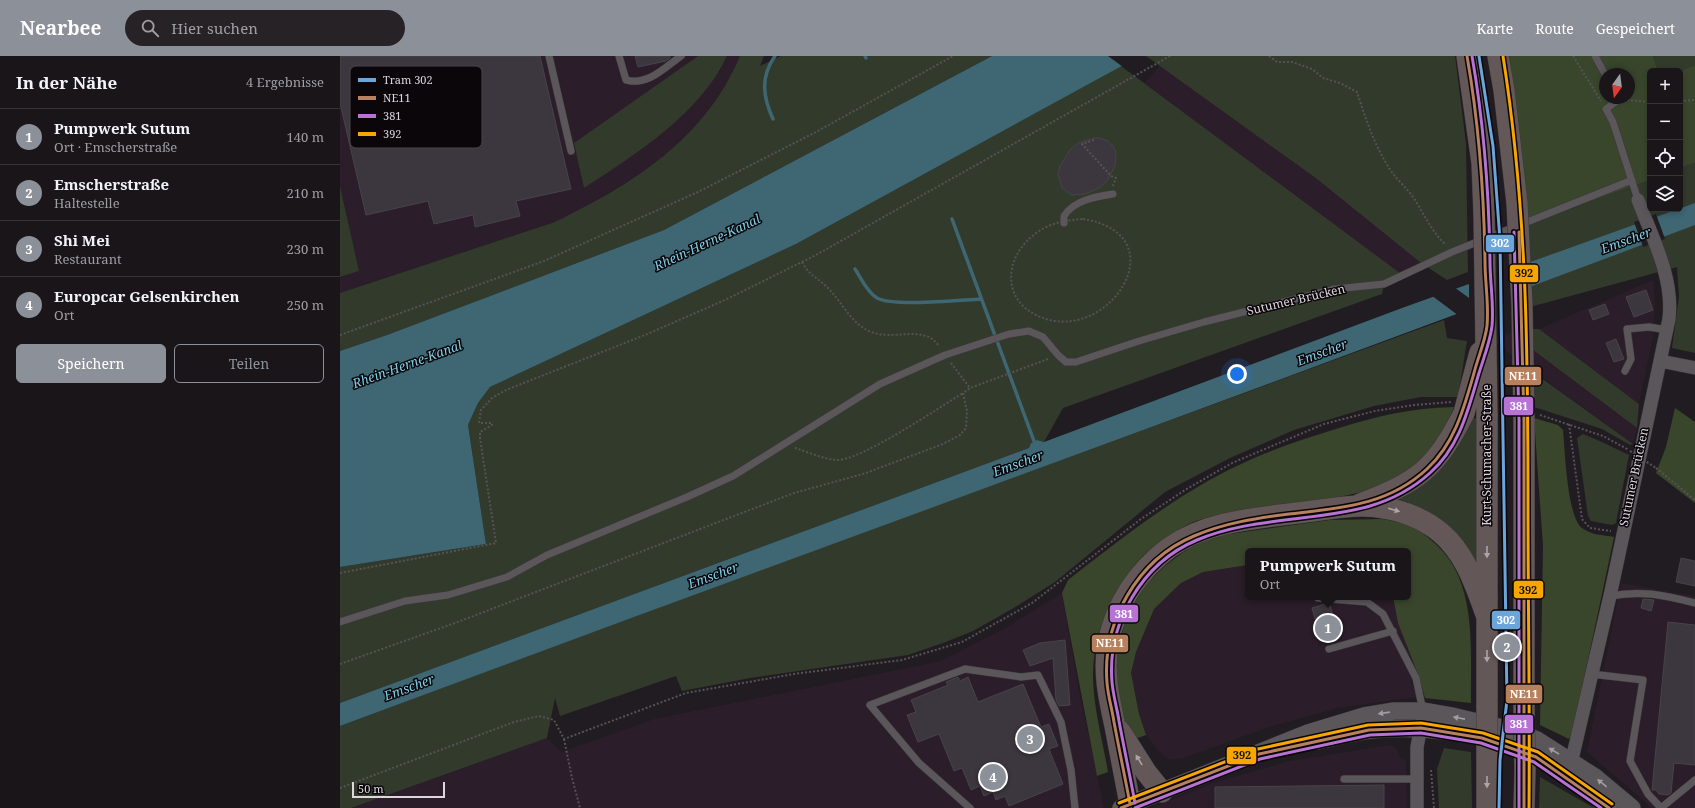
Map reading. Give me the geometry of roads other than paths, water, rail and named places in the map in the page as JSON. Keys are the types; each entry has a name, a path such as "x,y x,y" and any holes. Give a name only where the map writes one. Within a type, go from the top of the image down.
{"main road":[{"name":"Kurt-Schumacher-Straße","path":"1467,56 1482,163 1484,214 1487,330 1487,808"},
{"path":"1498,56 1505,97 1517,202 1529,417 1524,808"},
{"path":"1356,506 1382,495 1422,474 1436,461 1450,441 1459,408 1487,330"},
{"path":"1126,806 1107,684 1108,644 1118,610 1139,576 1153,562 1185,539 1224,524 1250,519 1356,506 1385,508 1418,517 1442,533 1466,564 1487,616"},
{"path":"1114,723 1146,772 1162,792"}],"street":[{"name":"Sutumer Brücken","path":"1567,767 1610,596 1622,533 1667,330 1670,309 1669,292 1660,260 1638,200"},
{"path":"1660,361 1695,368"},
{"path":"1126,806 1259,754 1308,733 1364,716 1394,711 1423,712 1484,723 1510,730 1537,740 1567,767 1608,808"},
{"path":"1417,808 1417,747 1423,712"},
{"path":"1259,754 1369,730 1421,728 1482,738 1595,777 1632,808"}],"lane":[{"path":"550,56 571,151"},
{"path":"619,56 626,80 634,82 649,79 681,56"},
{"path":"1595,56 1602,68"},
{"name":"Sutumer Brücken","path":"1612,104 1606,109 1613,122 1638,200"},
{"name":"Sutumer Brücken","path":"340,622 405,601 448,595 507,577 547,555 687,497 733,476 880,384 946,355 978,344 1009,334 1029,331 1043,337 1066,362 1076,362 1139,341 1204,322 1335,290 1384,284 1452,252 1632,180"},
{"path":"1064,223 1064,216 1075,204 1113,194"},
{"path":"1625,371 1631,359 1627,329 1649,327 1667,330"},
{"path":"1610,596 1625,593 1657,593 1695,603"},
{"path":"1342,600 1367,602 1383,614 1416,678 1423,712"},
{"path":"1329,649 1393,631"},
{"path":"970,808 919,763 870,705 964,669 1021,678 1038,675 1061,722 1071,770 1075,808"},
{"path":"1591,674 1643,680 1630,761 1648,794 1661,808 1695,780"},
{"path":"1344,779 1417,779"}],"water":[{"name":"Rhein-Herne-Kanal","path":"992,56 1140,56 796,244 490,387 478,403 468,425 486,544 340,567 340,351 387,335 664,230"},
{"name":"Emscher","path":"1695,203 1695,225 340,726 340,703 1029,448 1031,443 1037,440 1044,442 1402,308 1670,212 1683,212 1683,207"}],"waterway":[{"path":"773,119 765,95 765,79 770,64 775,56"},
{"path":"952,219 1034,441"},
{"path":"855,269 864,285 870,292 877,298 885,301 911,303 981,299"}],"tram line":[{"name":"302","path":"1479,56 1493,146 1500,240 1507,700 1500,760 1499,808"}],"place":[{"name":"Pumpwerk Sutum","path":"1328,628"},
{"name":"Emscherstraße","path":"1507,647"},
{"name":"Shi Mei","path":"1030,739"},
{"name":"Europcar Gelsenkirchen","path":"993,777"}]}
